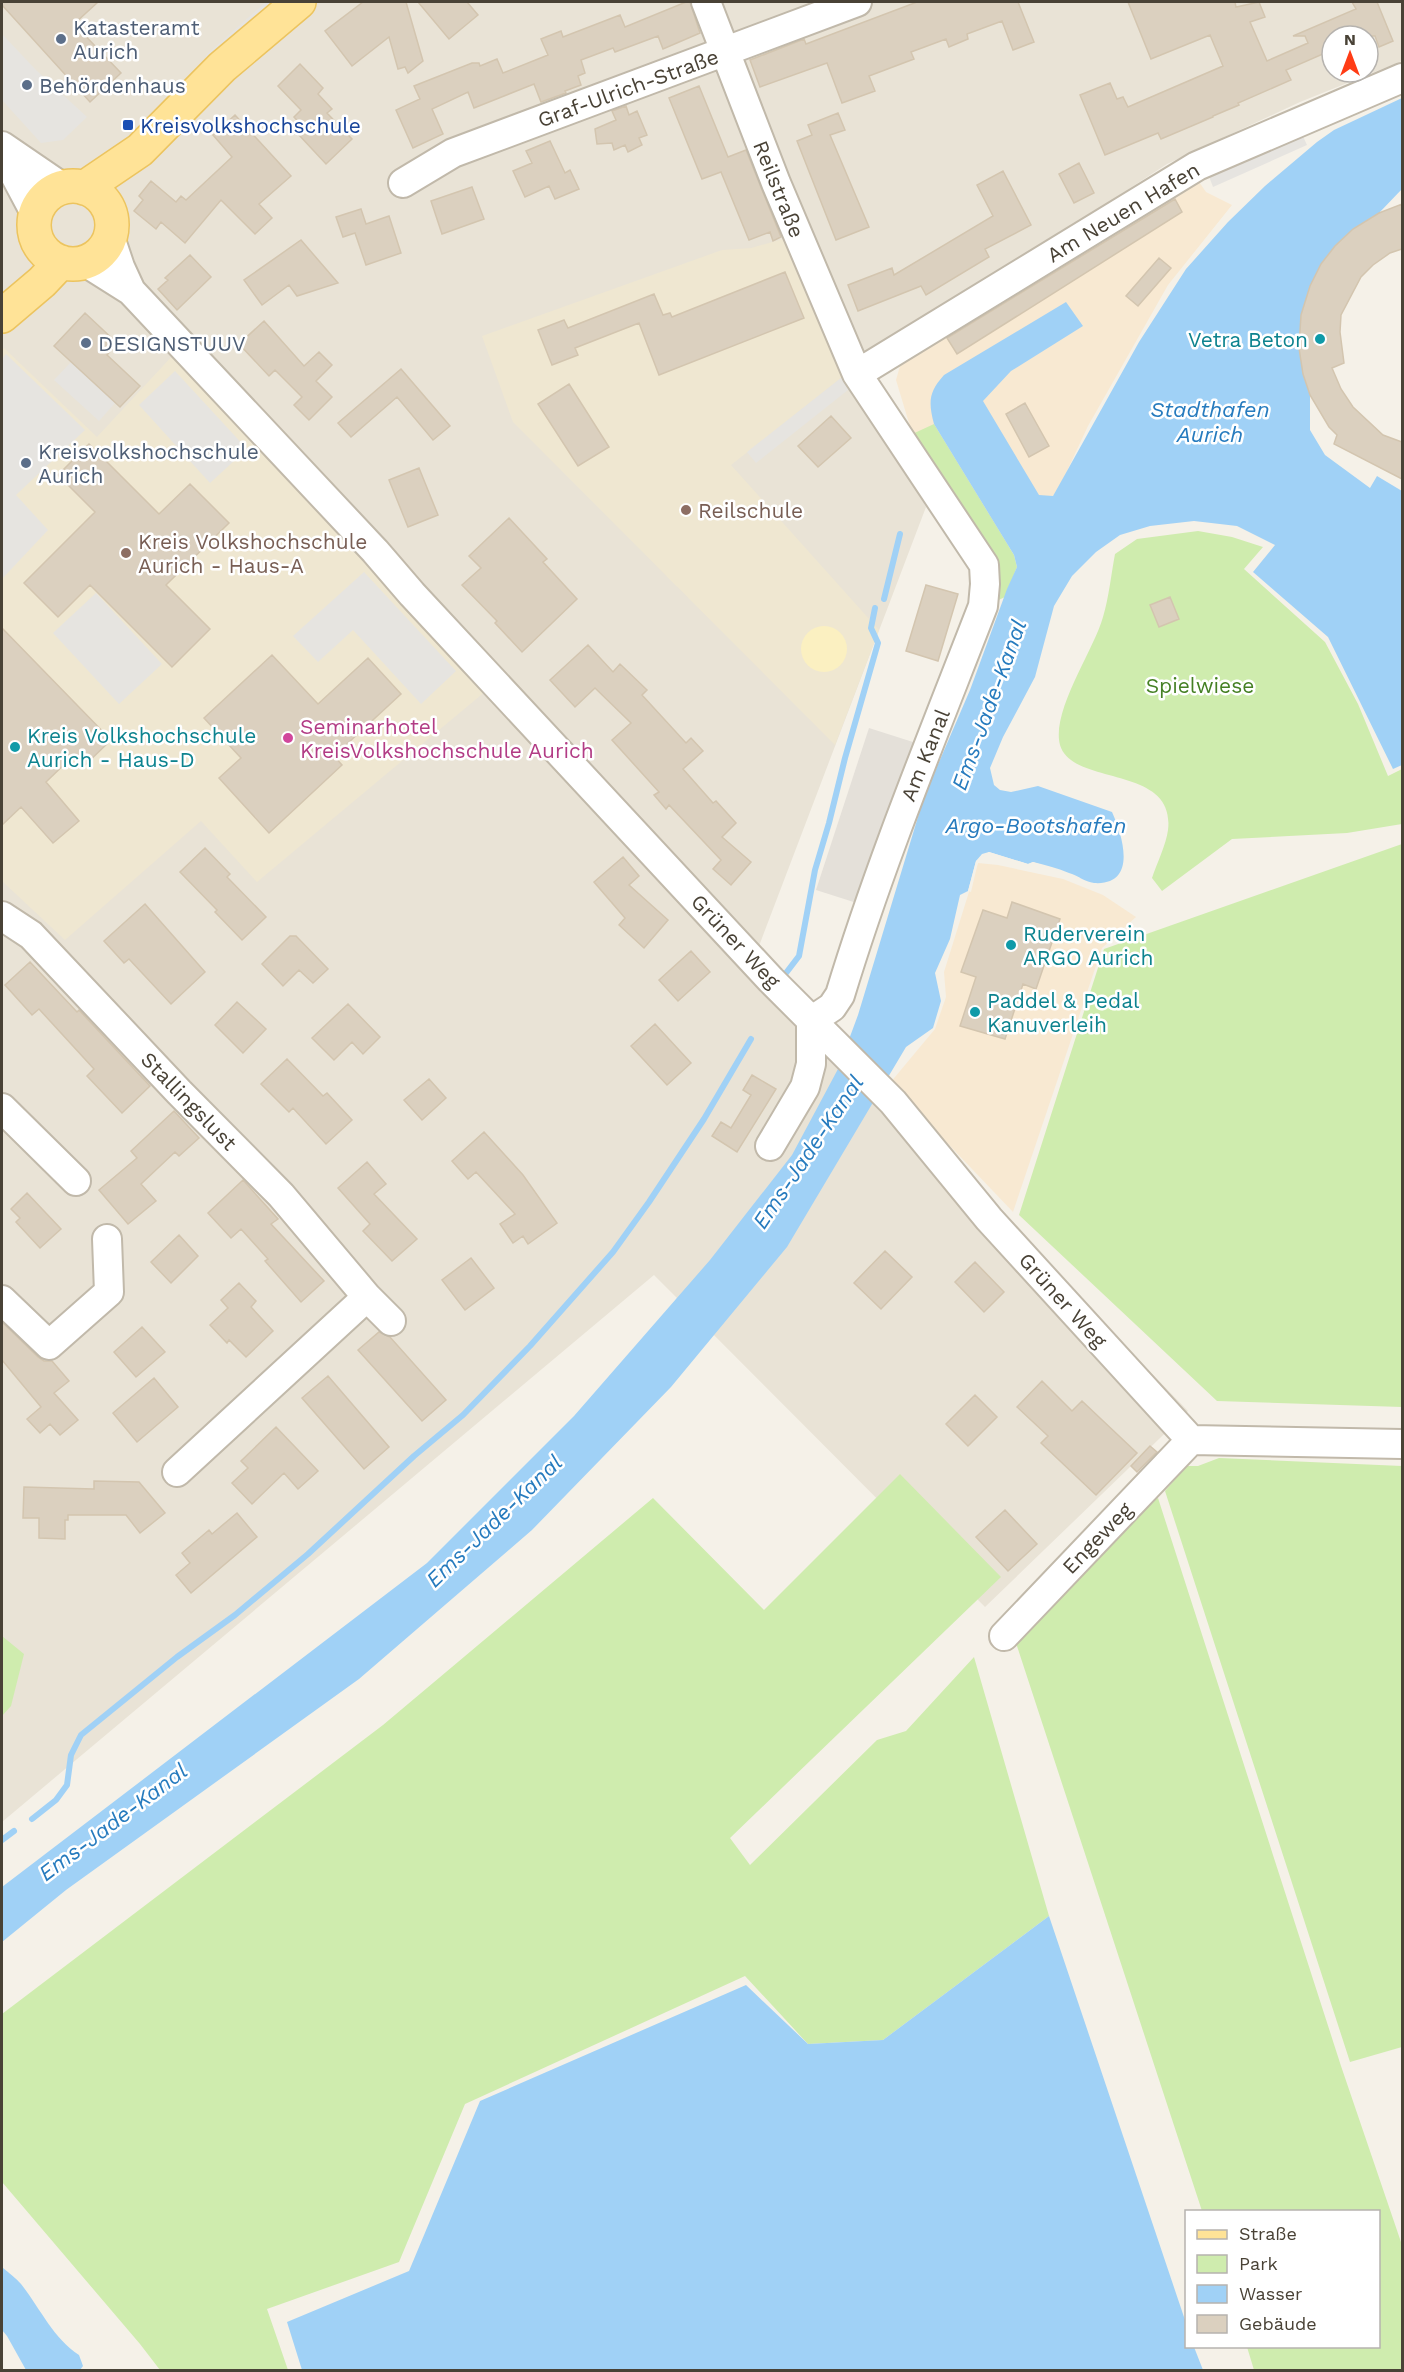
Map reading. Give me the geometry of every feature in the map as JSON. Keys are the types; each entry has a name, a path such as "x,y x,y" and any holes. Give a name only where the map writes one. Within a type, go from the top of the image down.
{"main road":[{"path":"4,313 55,245 46,197 73,188 140,150 222,67 299,2"},
{"path":"55,245 96,256 105,248 110,224 140,150"},
{"path":"73,188 95,193 103,201 110,224"}],"street":[{"name":"Reilstraße","path":"706,2 776,183 857,374"},
{"name":"Graf-Ulrich-Straße","path":"403,183 453,153 857,2"},
{"name":"Am Neuen Hafen","path":"857,374 1197,166 1402,78"},
{"path":"2,146 73,188"},
{"path":"2,152 55,245"},
{"name":"Grüner Weg","path":"110,224 120,267 131,291"},
{"name":"Grüner Weg","path":"55,245 131,291 811,1021 893,1102 989,1219 1191,1440"},
{"name":"Am Kanal","path":"811,1021 832,1007 840,995 869,904 920,765 983,606 985,584 984,565 857,374"},
{"name":"Stallingslust","path":"2,916 31,934 179,1092 281,1195 367,1297 391,1321"},
{"path":"770,1146 806,1087 811,1064 811,1021"},
{"path":"2,1108 76,1181"},
{"path":"2,1300 49,1345 109,1292 107,1239"},
{"path":"177,1472 367,1297"},
{"path":"1191,1440 1402,1444"},
{"name":"Engeweg","path":"1004,1636 1191,1440"}],"shaded area":[{"path":"2,2 1402,2 1402,61 1380,70 1380,24 1320,24 1320,84 1345,84 1300,102 1167,164 846,374 926,507 759,946 1009,1226 1188,1411 985,1607 654,1275 2,1822"},
{"path":"266,2 277,2 198,74 207,54"},
{"name":"Behördenhaus","path":"2,34 36,70 87,117 63,140 41,143 2,100"},
{"path":"1300,130 1307,145 1213,187 1207,171"},
{"path":"1195,176 1206,192 1232,205 1168,285 1088,426 1059,488 1053,496 1039,496 999,560 912,433 896,380 902,359"},
{"name":"Reilschule","path":"790,237 846,374 731,465 879,630 835,745 513,422 482,336 722,250 751,248"},
{"path":"4,348 97,437 175,353 352,550 372,567 487,690 257,882 201,821 65,940 2,881 2,351"},
{"name":"Kreisvolkshochschule Aurich","path":"6,354 85,430 16,495 48,530 2,579 2,359"},
{"path":"72,361 115,403 99,421 54,380"},
{"name":"Kreisvolkshochschule Aurich","path":"175,371 247,449 210,483 139,405"},
{"path":"846,374 853,386 756,463 747,452"},
{"name":"Seminarhotel KreisVolkshochschule Aurich","path":"364,572 456,671 421,704 353,630 318,662 293,636"},
{"path":"96,593 162,664 119,704 53,633"},
{"path":"869,728 916,743 863,905 816,890"},
{"path":"978,863 1063,879 1103,895 1136,917 1102,948 1013,1212 890,1083 935,1029 946,997 944,972"}],"green space":[{"path":"934,424 1014,555 1017,567 1005,597 988,605 908,436"},
{"name":"Spielwiese","path":"1198,531 1232,537 1263,547 1244,569 1325,642 1358,704 1388,776 1402,769 1402,824 1347,833 1232,839 1162,891 1152,878 1167,836 1166,809 1156,795 1141,785 1083,767 1068,758 1060,745 1059,731 1067,698 1103,617 1115,554 1137,539"},
{"path":"1402,844 1402,1407 1217,1401 1019,1215 1104,949"},
{"path":"1219,1458 1402,1466 1402,2047 1350,2062 1165,1491 1186,1466 1198,1466"},
{"path":"900,1474 1001,1577 730,1838 750,1865 877,1740 906,1731 974,1657 1049,1916 883,2040 808,2044 745,1976 465,2104 399,2262 267,2309 288,2370 160,2370 2,2182 2,2014 383,1725 653,1498 764,1610"},
{"path":"1158,1498 1341,2066 1402,2245 1402,2370 1254,2370 1247,2348 1380,2348 1380,2210 1202,2210 1015,1640 1149,1503"},
{"path":"2,1636 24,1654 11,1706 2,1716"}],"sand":[{"path":"824,626 840,633 847,649 840,665 824,672 808,665 801,649 808,633"}],"water":[{"path":"1402,98 1402,189 1379,213 1353,229 1335,246 1321,264 1310,286 1301,315 1303,374 1310,395 1310,430 1325,455 1370,488 1377,476 1402,491 1402,765 1393,769 1328,637 1253,572 1275,545 1237,526 1194,521 1150,526 1120,535 1096,552 1072,576 1054,606 1035,677 1003,737 990,768 994,785 1000,790 1011,792 1038,786 1112,812 1120,834 1124,858 1117,877 1108,882 1094,883 1051,867 1033,862 1028,864 989,852 976,861 968,891 960,895 950,939 935,973 941,1001 933,1028 906,1047 787,1247 671,1387 532,1530 359,1679 66,1890 2,1942 2,1887 427,1563 574,1416 710,1260 792,1155 838,1069 858,1015 924,797 970,690 1017,567 1014,555 934,424 931,397 939,381 944,375 1066,302 1083,326 1011,371 983,401 1039,495 1053,496 1139,342 1186,269 1228,222 1265,186 1317,142 1334,130"},
{"path":"1049,1916 1185,2320 1185,2348 1194,2348 1203,2370 302,2370 287,2322 409,2271 480,2101 746,1985 808,2044 883,2040"},
{"path":"3,2268 21,2284 47,2322 79,2355 83,2366 80,2370 26,2370 2,2330"}],"pier":[{"path":"989,852 1028,864 1033,862 1080,878 1033,865 1027,867 989,855 978,862 971,892 968,891 976,861 982,854"}],"building":[{"name":"Katasteramt Aurich","path":"2,2 98,2 74,24 121,73 90,102 2,5"},
{"path":"363,2 406,2 423,61 408,73 405,67 398,69 389,37 352,66 325,31"},
{"path":"418,2 467,2 478,15 449,39"},
{"path":"690,2 700,33 663,49 658,36 615,52 613,48 581,60 585,73 578,76 581,85 541,102 534,84 474,108 468,92 432,109 443,134 413,148 396,110 420,99 414,86 472,63 479,63 480,66 497,59 503,73 548,55 541,39 561,31 563,37 620,15 625,27"},
{"path":"917,2 1018,2 1034,42 1013,50 1002,21 967,34 968,39 949,47 946,39 911,52 914,59 869,76 875,91 842,103 827,63 760,87 750,60 804,39 806,44"},
{"path":"1128,2 1235,2 1236,7 1259,2 1265,17 1250,22 1267,61 1308,43 1305,36 1293,36 1320,24 1320,55 1286,70 1291,80 1161,139 1158,133 1105,155 1080,95 1110,83 1117,99 1123,97 1128,107 1223,66 1210,35 1151,59"},
{"path":"1352,2 1377,2 1393,41 1380,47 1380,24 1321,24 1356,9"},
{"path":"300,64 323,88 318,94 332,109 327,113 352,139 326,164 299,135 305,129 294,117 301,110 278,86"},
{"path":"699,86 728,157 746,150 781,237 773,241 770,232 749,240 721,172 702,179 669,98"},
{"path":"626,106 629,115 637,111 647,135 639,138 642,145 628,152 625,145 614,150 612,143 597,144 595,129 616,120 612,111"},
{"path":"838,113 845,130 830,135 869,227 836,240 797,141 812,135 808,125"},
{"path":"235,115 291,176 259,204 272,218 255,234 221,200 185,243 161,222 156,229 134,211 143,200 139,196 151,181 176,202 181,196 186,200 232,157 213,135"},
{"path":"550,141 565,173 570,170 579,189 555,199 549,186 525,197 513,171 532,163 526,151"},
{"path":"1079,163 1094,193 1074,203 1059,174"},
{"path":"1003,171 1031,225 985,249 989,257 926,295 921,286 858,311 848,285 892,268 894,275 993,216 977,185"},
{"path":"472,187 484,219 442,234 431,201"},
{"path":"1175,199 1182,212 957,354 947,338"},
{"name":"Vetra Beton","path":"1402,204 1402,249 1390,253 1361,277 1341,315 1340,332 1344,363 1332,368 1341,389 1353,407 1383,435 1402,442 1402,479 1334,444 1337,435 1329,427 1310,395 1303,374 1299,348 1301,315 1310,286 1321,264 1335,246 1353,229 1379,213"},
{"path":"361,209 366,224 389,216 401,253 366,265 355,233 343,237 336,217"},
{"path":"301,240 338,283 297,296 289,285 262,305 244,280"},
{"path":"190,255 211,277 177,310 158,289 168,280 165,278"},
{"path":"1159,258 1171,268 1138,306 1126,296"},
{"path":"785,272 804,318 659,375 639,323 575,348 578,355 552,365 538,330 564,320 568,328 654,294 663,315 670,313 672,317"},
{"path":"85,313 117,343 107,355 140,386 120,407 54,346"},
{"path":"264,321 304,366 319,352 332,365 316,381 332,397 309,420 294,405 302,397 275,370 269,376 239,344"},
{"path":"401,369 450,426 433,440 397,397 351,437 338,423"},
{"path":"569,384 609,447 578,466 538,404"},
{"path":"1025,403 1049,446 1029,457 1006,414"},
{"path":"831,416 851,438 818,467 798,446"},
{"name":"Kreis Volkshochschule Aurich - Haus-A","path":"89,444 159,514 190,484 229,523 166,585 210,629 172,667 90,585 58,617 24,583 95,512 58,475"},
{"path":"419,468 438,515 408,527 389,480"},
{"path":"509,518 547,559 543,562 577,599 522,652 495,623 497,621 462,585 481,568 469,556"},
{"path":"926,585 958,594 938,661 906,651"},
{"path":"1170,597 1179,619 1159,627 1150,605"},
{"path":"2,628 111,740 83,767 73,756 46,782 79,821 53,843 21,807 2,825"},
{"path":"588,645 613,672 620,664 647,690 642,695 686,743 691,738 703,751 683,769 713,803 716,801 736,823 722,837 751,862 731,885 713,869 721,860 669,805 666,809 654,795 659,792 612,740 631,723 595,688 575,707 550,680"},
{"name":"Seminarhotel KreisVolkshochschule Aurich","path":"272,655 318,704 368,658 401,694 334,756 342,765 269,833 219,778 241,758 204,718"},
{"path":"205,848 230,874 227,877 266,917 242,940 180,872"},
{"path":"623,857 639,876 629,885 668,920 644,948 619,925 625,918 594,882"},
{"name":"Ruderverein ARGO Aurich","path":"1012,902 1060,919 1036,989 1023,984 1005,1039 960,1026 976,977 961,972 983,910 1007,918"},
{"path":"145,904 205,972 171,1004 129,959 124,963 104,941"},
{"path":"290,936 296,936 328,969 313,983 299,970 283,986 262,964"},
{"path":"691,951 710,972 678,1001 659,980"},
{"path":"30,962 77,1012 79,1010 150,1086 122,1113 87,1076 94,1069 39,1009 32,1015 5,985"},
{"path":"237,1002 266,1029 243,1053 215,1025"},
{"path":"348,1004 380,1037 363,1054 352,1042 334,1060 312,1038"},
{"path":"655,1024 691,1063 667,1085 631,1046"},
{"path":"287,1059 323,1096 327,1093 352,1120 326,1144 293,1108 289,1112 261,1084"},
{"path":"752,1075 776,1089 737,1152 712,1136 721,1122 731,1128 751,1095 743,1090"},
{"path":"429,1079 446,1098 422,1120 404,1100"},
{"path":"174,1111 199,1138 179,1156 175,1152 141,1184 156,1201 128,1224 99,1190 137,1158 131,1151"},
{"path":"484,1132 523,1175 557,1223 528,1244 523,1236 513,1243 500,1224 515,1214 476,1172 468,1179 452,1161"},
{"path":"367,1162 386,1184 374,1194 417,1239 392,1261 363,1231 370,1224 338,1188"},
{"path":"243,1180 278,1219 271,1224 324,1281 301,1302 265,1261 268,1259 241,1229 231,1238 208,1213"},
{"path":"27,1193 61,1229 40,1248 16,1222 20,1218 11,1209"},
{"path":"179,1235 198,1256 171,1283 151,1262"},
{"path":"885,1251 912,1277 881,1309 854,1283"},
{"path":"471,1258 494,1288 465,1310 442,1280"},
{"path":"975,1262 1004,1292 984,1312 955,1282"},
{"path":"239,1283 256,1301 251,1307 273,1331 246,1357 229,1340 227,1343 210,1325 228,1308 221,1300"},
{"path":"2,1322 38,1357 44,1361 52,1361 69,1381 54,1393 78,1420 60,1435 50,1424 40,1433 27,1419 41,1407 2,1360"},
{"path":"142,1327 165,1352 136,1377 114,1352"},
{"path":"379,1332 390,1337 446,1400 422,1421 358,1350"},
{"path":"328,1376 389,1447 364,1469 302,1398"},
{"path":"154,1378 178,1407 137,1442 113,1413"},
{"path":"1042,1381 1072,1411 1082,1401 1137,1453 1096,1495 1041,1443 1048,1436 1017,1407"},
{"path":"975,1395 997,1417 968,1446 946,1424"},
{"path":"276,1427 318,1471 298,1489 284,1473 252,1504 232,1483 248,1468 241,1461"},
{"path":"1150,1446 1157,1452 1137,1472 1131,1466"},
{"path":"94,1481 139,1482 165,1513 140,1533 126,1515 68,1515 68,1520 65,1520 65,1539 39,1538 39,1518 23,1518 24,1487 94,1489"},
{"path":"1005,1510 1037,1544 1008,1571 976,1537"},
{"path":"237,1513 257,1537 191,1593 176,1575 190,1563 182,1553 209,1530 212,1534"}],"waterway":[{"path":"884,599 900,534"},
{"path":"786,973 799,956 815,870 878,643 871,628 875,608"},
{"path":"32,1819 56,1800 67,1785 71,1755 81,1735 177,1657 235,1615 308,1554 414,1456 463,1415 530,1346 613,1252 649,1202 704,1119 751,1039"},
{"path":"2,1840 14,1831"}],"place":[{"name":"Katasteramt Aurich","path":"61,39"},
{"name":"Behördenhaus","path":"27,85"},
{"name":"Kreisvolkshochschule","path":"128,125"},
{"name":"Vetra Beton","path":"1320,339"},
{"name":"DESIGNSTUUV","path":"86,343"},
{"name":"Kreisvolkshochschule Aurich","path":"26,463"},
{"name":"Reilschule","path":"686,510"},
{"name":"Kreis Volkshochschule Aurich - Haus-A","path":"126,553"},
{"name":"Seminarhotel KreisVolkshochschule Aurich","path":"288,738"},
{"name":"Kreis Volkshochschule Aurich - Haus-D","path":"15,747"},
{"name":"Ruderverein ARGO Aurich","path":"1011,945"},
{"name":"Paddel & Pedal Kanuverleih","path":"975,1012"}],"water label":[{"name":"Stadthafen Aurich","path":"1210,422"},
{"name":"Ems-Jade-Kanal","path":"989,705"},
{"name":"Argo-Bootshafen","path":"1036,825"},
{"name":"Ems-Jade-Kanal","path":"808,1152"},
{"name":"Ems-Jade-Kanal","path":"494,1521"},
{"name":"Ems-Jade-Kanal","path":"113,1822"}]}
